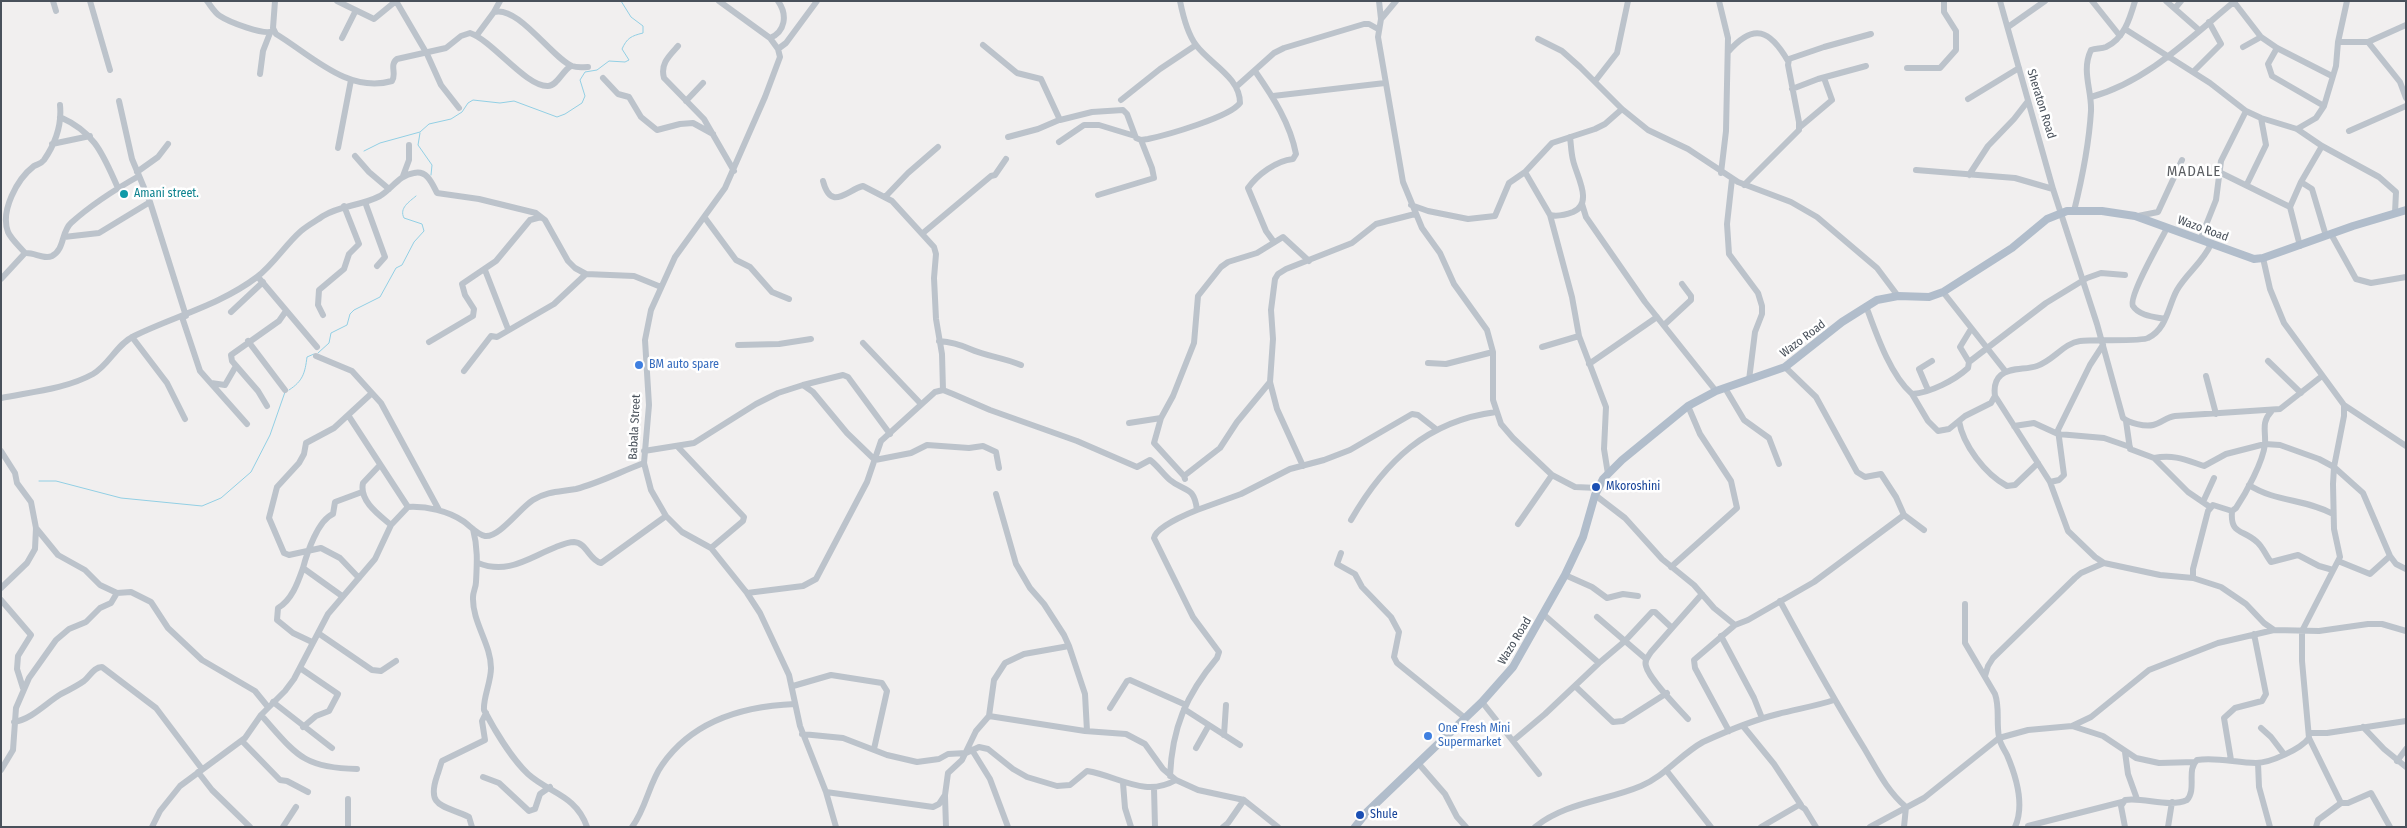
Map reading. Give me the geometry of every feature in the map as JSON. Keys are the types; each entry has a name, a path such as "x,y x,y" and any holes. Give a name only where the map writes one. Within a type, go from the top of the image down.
{"main road":[{"name":"Wazo Road","path":"1355,827 1367,812 1482,702 1513,668 1565,575 1583,537 1596,491 1608,474 1688,406 1716,391 1785,367 1866,306 1884,298 1898,296 1929,297 1943,292 2012,248 2047,219 2061,213 2102,211 2135,216 2247,257 2263,258 2406,210"}],"street":[{"path":"53,1 56,11"},
{"path":"90,1 110,70"},
{"path":"207,1 220,16 272,32 320,64 351,80 381,84 392,81 394,77 393,65 397,59 427,54 446,48 466,34 477,35 528,78 546,86 554,84 563,71 571,66"},
{"path":"260,74 263,51 272,32 275,1"},
{"path":"337,1 355,12 374,19 396,1 427,54 441,85 459,108"},
{"path":"477,35 500,1"},
{"path":"719,1 770,38 778,49 786,43 817,1"},
{"path":"770,38 779,34 784,27 778,1"},
{"path":"1141,140 1187,128 1234,109 1240,102 1236,87 1196,45 1180,1"},
{"path":"1379,1 1381,19 1378,30 1385,83 1403,182 1415,214 1440,254 1454,284 1488,330 1493,352 1492,400 1501,424 1552,475 1575,487 1596,491 1625,518 1671,567 1684,576 1714,608 1735,625"},
{"path":"1381,19 1396,1"},
{"path":"1596,80 1620,47 1622,22 1628,1"},
{"path":"1718,1 1727,28 1728,52 1726,131 1721,173"},
{"path":"1907,68 1940,68 1956,50 1956,30 1944,12 1944,1"},
{"name":"Sheraton Road","path":"2000,1 2053,189 2102,342 2118,408 2126,421 2130,447"},
{"path":"2008,27 2045,1"},
{"path":"2092,1 2120,36"},
{"path":"2074,211 2090,124 2091,97 2086,76 2088,55 2094,48 2108,46 2120,36 2125,29 2135,1"},
{"path":"2166,1 2199,30"},
{"path":"2176,8 2181,1"},
{"path":"2091,97 2115,89 2169,56 2235,1 2261,37 2276,48 2332,76"},
{"path":"2297,129 2316,118 2324,106 2336,66 2338,42 2347,1"},
{"path":"494,12 499,10 510,15 571,66 579,68 588,66"},
{"path":"342,38 355,12"},
{"path":"2193,72 2222,44 2209,22"},
{"path":"1236,87 1274,53 1284,48 1364,24 1369,24 1378,30"},
{"path":"2338,42 2368,42 2406,25"},
{"path":"2125,29 2220,89 2246,111 2261,118 2297,129 2322,146 2379,177 2393,189 2396,196 2395,213"},
{"path":"1728,52 1744,36 1763,34 1777,42 1788,61 1800,127"},
{"path":"1788,61 1806,52 1872,34"},
{"path":"2243,47 2261,37"},
{"path":"1538,39 1562,51 1596,80 1622,109 1648,130 1688,150 1732,179 1791,202 1817,217 1877,268 1898,296"},
{"path":"2368,42 2403,82 2406,98"},
{"path":"983,45 1017,73 1041,78 1060,120"},
{"path":"1121,100 1160,69 1196,45"},
{"path":"678,46 665,60 662,70 670,86 704,119 715,134 734,171"},
{"path":"2276,48 2268,64 2272,76 2324,106"},
{"name":"Babala Street","path":"778,49 780,57 777,68 734,171 705,218 676,257 651,310 645,340 648,405 644,462 650,490 666,516 682,532 711,548 747,593 771,636 793,686 802,734 826,792 836,827"},
{"path":"1792,89 1866,66"},
{"path":"1968,99 2019,68"},
{"path":"1255,71 1273,96 1288,123 1296,154 1292,159 1284,160 1272,167 1248,188 1262,222 1274,242"},
{"path":"603,78 618,94 624,94 629,98 641,117 657,130 693,123 715,134"},
{"path":"1744,185 1787,144 1800,127 1832,100 1824,78"},
{"path":"338,148 351,80"},
{"path":"686,101 703,83"},
{"path":"1273,96 1385,83"},
{"path":"119,101 132,159 150,202 197,366 247,424"},
{"path":"1969,175 1988,146 2028,101"},
{"path":"9,234 6,223 10,200 22,179 34,166 42,162 58,133 60,105"},
{"path":"2349,131 2406,106"},
{"path":"1411,205 1420,209 1462,218 1495,216 1498,213 1506,187 1525,172 1552,143 1605,124 1622,109"},
{"path":"1008,137 1092,112 1123,110 1127,114 1135,136"},
{"path":"2200,240 2216,200 2219,172 2224,155 2246,111"},
{"path":"60,117 76,124 90,136 98,147 118,188"},
{"path":"2247,184 2266,145 2261,118"},
{"path":"1059,142 1084,125 1101,126 1135,136 1141,140 1154,178 1098,195"},
{"path":"52,144 90,136"},
{"path":"1570,136 1572,158 1583,190 1582,204 1586,217 1657,317 1716,391"},
{"path":"1,228 9,234 25,253 50,257 59,250 70,224 98,200 138,174 158,157 168,144"},
{"path":"1,398 53,388 92,374 132,337 234,293 258,276 301,231 324,215 344,206 365,202 390,189 403,176 409,160 409,145"},
{"path":"2300,246 2290,207 2301,182 2322,146"},
{"path":"886,196 908,173 938,148"},
{"path":"355,156 374,176 390,189"},
{"path":"922,233 991,176 996,175 1006,159"},
{"path":"2135,216 2158,212 2182,160"},
{"path":"1916,170 2015,178 2053,189"},
{"path":"1525,172 1550,215 1572,297 1579,336 1606,407 1604,449 1608,474"},
{"path":"2219,172 2247,184 2290,207"},
{"path":"403,176 412,173 423,174 430,179 437,193 529,211 542,217 571,265 586,274 634,276 661,288"},
{"path":"1732,179 1727,224 1729,254 1758,293 1762,306 1762,314 1755,332 1749,380"},
{"path":"823,181 828,192 836,197 845,196 863,186 886,196 934,247 936,254 934,278 943,364 943,390"},
{"path":"2301,182 2312,189 2329,235 2356,279 2371,282 2406,277"},
{"path":"64,237 99,233 150,202"},
{"path":"365,202 385,257 377,266"},
{"path":"1550,215 1569,213 1577,210 1582,204"},
{"path":"323,315 318,304 319,290 344,269 349,254 359,244 344,206"},
{"path":"1303,466 1277,409 1270,382 1273,339 1271,310 1275,280 1281,271 1352,243 1376,224 1415,214"},
{"path":"429,342 473,316 474,309 465,295 462,284 485,270 507,248 530,220 542,217"},
{"path":"705,218 736,260 750,266 772,292 789,299"},
{"path":"2165,319 2142,313 2132,303 2136,289 2167,228"},
{"path":"1185,487 1184,476 1154,446 1161,418 1173,396 1194,343 1198,296 1221,267 1228,262 1257,253 1283,237 1309,261"},
{"path":"2210,244 2206,256 2177,290 2165,319 2157,331 2147,339 2075,342 2038,366 2006,372 1999,377 1994,386 1995,396 2050,482 2068,531 2084,549 2104,563 2160,575 2193,578 2221,587 2233,594 2274,630"},
{"path":"1,279 25,253"},
{"path":"2263,258 2278,311 2291,335 2344,406 2406,446"},
{"path":"485,270 508,329"},
{"path":"1912,394 1928,390 1958,377 1968,367 1969,362 2046,303 2082,281 2101,273 2126,275"},
{"path":"464,371 491,336 497,336 554,304 586,274"},
{"path":"258,276 317,347"},
{"path":"231,312 263,282"},
{"path":"1664,326 1691,300 1691,296 1682,284"},
{"path":"1943,292 2006,372"},
{"path":"1866,306 1886,355 1936,430 1947,430 1991,403 1995,396"},
{"path":"267,406 258,391 236,366 231,355 248,341 279,321 286,312"},
{"path":"1589,364 1657,317"},
{"path":"1969,362 1960,347 1971,329"},
{"path":"1542,347 1579,336"},
{"path":"132,337 167,383 185,419"},
{"path":"738,345 779,344 811,339"},
{"path":"248,341 285,390"},
{"path":"940,341 962,344 970,349 1000,356 1020,365"},
{"path":"2050,482 2059,480 2064,475 2056,431 2102,342"},
{"path":"863,343 921,404"},
{"path":"1428,363 1446,364 1493,352"},
{"path":"316,356 352,371 372,393 388,415 416,471 439,510"},
{"path":"2268,360 2301,393"},
{"path":"1928,390 1919,369 1932,361"},
{"path":"210,382 225,385 236,366"},
{"path":"1785,367 1816,397 1857,472 1865,477 1881,474 1896,497 1904,515 1924,530"},
{"path":"644,451 678,447 703,438 749,408 778,393 843,375 848,377 890,434"},
{"path":"2206,376 2216,414"},
{"path":"2126,421 2153,425 2167,417 2175,416 2271,412 2280,409 2322,376"},
{"path":"1184,476 1220,448 1246,410 1270,382"},
{"path":"803,385 813,392 847,433 875,460"},
{"path":"1725,388 1744,420 1765,433 1769,438 1779,464"},
{"path":"747,593 803,586 816,579 867,482 881,441 931,395 943,390 990,410 1076,441 1132,466 1140,467 1150,460 1175,484 1185,487 1193,496 1197,510"},
{"path":"359,578 340,558 321,548 289,555 284,553 269,518 277,487 292,472 304,454 306,443 334,428 372,393"},
{"path":"1991,403 2000,404"},
{"path":"1671,567 1737,508 1731,481 1700,434 1688,406"},
{"path":"2341,803 2309,736 2302,661 2302,631 2338,562 2340,553 2333,514 2334,467 2344,416 2344,406"},
{"path":"1351,520 1369,490 1381,475 1436,429 1460,418 1496,412"},
{"path":"2271,412 2264,426 2265,444 2249,485 2236,508 2232,511 2231,522 2234,528 2260,544 2272,562 2298,555 2319,566 2333,570"},
{"path":"1173,778 1172,746 1185,707 1197,682 1217,658 1219,652 1193,617 1154,536 1172,522 1197,510 1242,494 1290,468 1303,466 1350,450 1412,414 1418,415 1436,429"},
{"path":"348,415 408,507"},
{"path":"1129,423 1161,418"},
{"path":"1959,421 1970,447 1982,464 2007,486 2015,485 2038,463"},
{"path":"2014,426 2034,424 2056,431 2104,438 2130,447 2132,451 2154,458 2166,456 2180,457 2204,466 2226,454 2265,444 2280,445 2307,454 2334,467 2363,493 2390,556 2396,564 2406,569"},
{"path":"875,460 911,453 927,445 969,448 983,446 996,452 999,468"},
{"path":"678,447 744,517 743,521 711,548"},
{"path":"1,451 16,473 17,483 31,502 36,528 35,550 27,563 1,588"},
{"path":"2154,458 2179,484 2210,507 2220,506 2232,511"},
{"path":"408,507 439,510 454,516 472,527 482,536 490,536 502,528 531,501 543,494 588,485 644,462"},
{"path":"380,465 363,483 362,492 370,505 391,525"},
{"path":"1518,524 1552,475"},
{"path":"2203,502 2214,478"},
{"path":"2249,485 2271,496 2313,504 2333,514"},
{"path":"312,642 293,633 277,620 278,608 284,605 295,589 311,541 317,535 326,517 333,514 335,502 362,492"},
{"path":"996,494 1016,564 1030,588 1044,604 1069,646 1085,694 1087,731"},
{"path":"152,827 168,800 180,786 242,741 271,704 294,679 331,609 375,559 391,525 408,507"},
{"path":"2193,578 2193,570 2204,522 2210,507"},
{"path":"1728,731 1694,664 1696,657 1735,625 1828,573 1904,515"},
{"path":"478,563 491,568 507,568 570,542 577,542 583,545 597,562 601,564 666,516"},
{"path":"472,527 477,545 478,563 473,598 477,621 490,656 491,670 488,691 483,704 486,713 519,764 542,785 550,787 576,808 587,827"},
{"path":"36,528 58,555 85,570 100,585 118,593 131,592 151,602 168,628 202,660 255,691 332,748"},
{"path":"1342,553 1337,564 1355,574 1362,587 1390,618 1399,632 1394,657 1397,664 1465,718"},
{"path":"2338,562 2370,574 2390,556"},
{"path":"1985,676 1993,658 2075,578 2086,570 2104,563"},
{"path":"303,568 342,596"},
{"path":"1565,575 1592,587 1607,598 1623,594 1638,596"},
{"path":"1,770 13,750 16,708 23,688 56,640 69,630 86,622 100,608 111,603 118,593"},
{"path":"1688,719 1649,674 1645,665 1646,659 1702,594"},
{"path":"1,600 30,635 18,656 17,669 23,688"},
{"path":"1780,601 1834,700 1894,796 1906,807"},
{"path":"1965,604 1965,643 1985,676 1998,703 1999,738 2007,755 2019,794 2020,812 2015,827"},
{"path":"1514,740 1625,641 1653,611 1672,628"},
{"path":"1543,614 1600,663"},
{"path":"1597,616 1646,659"},
{"path":"1870,827 1930,794 1971,758 1999,738 2028,730 2072,726 2091,717 2149,670 2218,643 2274,630 2319,631 2368,624 2382,624 2406,631"},
{"path":"318,632 372,670 382,671 396,661"},
{"path":"2231,760 2224,718 2235,708 2262,701 2266,694 2254,634"},
{"path":"1721,636 1754,698 1762,718"},
{"path":"1008,827 990,779 972,750 972,741 976,731 989,716 994,680 1005,662 1024,654 1069,646"},
{"path":"14,722 26,718 75,688 90,677 96,668 102,667 156,708 212,790 250,827"},
{"path":"300,668 338,694 329,712 316,716 303,727"},
{"path":"793,686 831,674 882,684 887,692 874,750"},
{"path":"1110,708 1127,681 1130,680 1185,707 1209,725 1240,744"},
{"path":"1575,686 1613,722 1624,722 1667,693"},
{"path":"1535,827 1544,820 1574,806 1640,787 1701,743 1728,731 1762,718 1834,700"},
{"path":"1482,702 1514,740 1539,774"},
{"path":"632,827 661,766 684,740 700,728 740,711 774,705 796,704"},
{"path":"1224,735 1226,705"},
{"path":"472,827 469,817 438,803 433,797 432,791 442,761 485,740 482,721 486,713"},
{"path":"261,716 288,746 309,762 324,767 357,769"},
{"path":"989,716 1087,731 1112,732 1136,738 1145,744 1163,769 1173,778 1198,790 1244,800 1278,827"},
{"path":"2072,726 2103,736 2136,758 2159,763 2195,762 2209,759 2258,763 2300,747 2309,736 2406,721"},
{"path":"1196,748 1209,725"},
{"path":"1743,726 1774,764 1816,827"},
{"path":"2363,727 2397,761 2406,767"},
{"path":"2261,728 2271,736 2284,754"},
{"path":"802,734 843,738 874,750 917,762 939,759 948,754 988,749 1013,769 1027,777 1049,784 1070,785 1087,771 1140,788 1154,788 1173,778"},
{"path":"242,741 280,780 308,792"},
{"path":"946,827 945,795 948,773 972,750 972,741"},
{"path":"2397,761 2406,749"},
{"path":"2125,752 2128,774 2137,798"},
{"path":"2028,826 2137,798 2182,802 2190,797 2195,762"},
{"path":"1418,763 1437,784 1457,817 1466,827"},
{"path":"2258,763 2259,787 2270,827"},
{"path":"1666,770 1711,827"},
{"path":"483,777 499,784 530,811 534,808 540,794 550,787"},
{"path":"1124,783 1126,808 1131,827"},
{"path":"1154,788 1155,827"},
{"path":"826,792 933,807 939,804 945,795"},
{"path":"2316,827 2318,820 2341,803 2348,803 2371,793 2390,827"},
{"path":"348,799 348,827"},
{"path":"1223,827 1244,800"},
{"path":"2122,802 2121,810 2125,827"},
{"path":"2168,827 2172,802"},
{"path":"1761,827 1797,805 1801,805"},
{"path":"283,827 296,807"},
{"path":"1904,827 1906,807"}],"waterway":[{"path":"364,151 380,143 420,132 429,124 451,119 462,112 468,103 473,100 500,103 514,101 557,117 565,114 582,103 585,96 580,80 585,72 597,70 609,61 625,62 629,60 622,49 624,45 630,38 643,33 643,26 631,17 621,1"},
{"path":"420,133 418,145 432,165 431,175"},
{"path":"318,353 329,343 331,333 347,325 350,314 354,310 380,297 396,268 402,265 414,242 424,231 422,224 404,218 403,214 404,208 416,196"},
{"path":"289,390 302,376 307,357 314,354"},
{"path":"39,481 56,481 121,498 202,506 221,498 251,472 270,435 285,392"}],"place":[{"name":"Amani street.","path":"124,194"},
{"name":"BM auto spare","path":"639,365"},
{"name":"Mkoroshini","path":"1596,487"},
{"name":"One Fresh Mini Supermarket","path":"1428,736"},
{"name":"Shule","path":"1360,815"}],"district":[{"name":"MADALE","path":"2194,172"}]}
